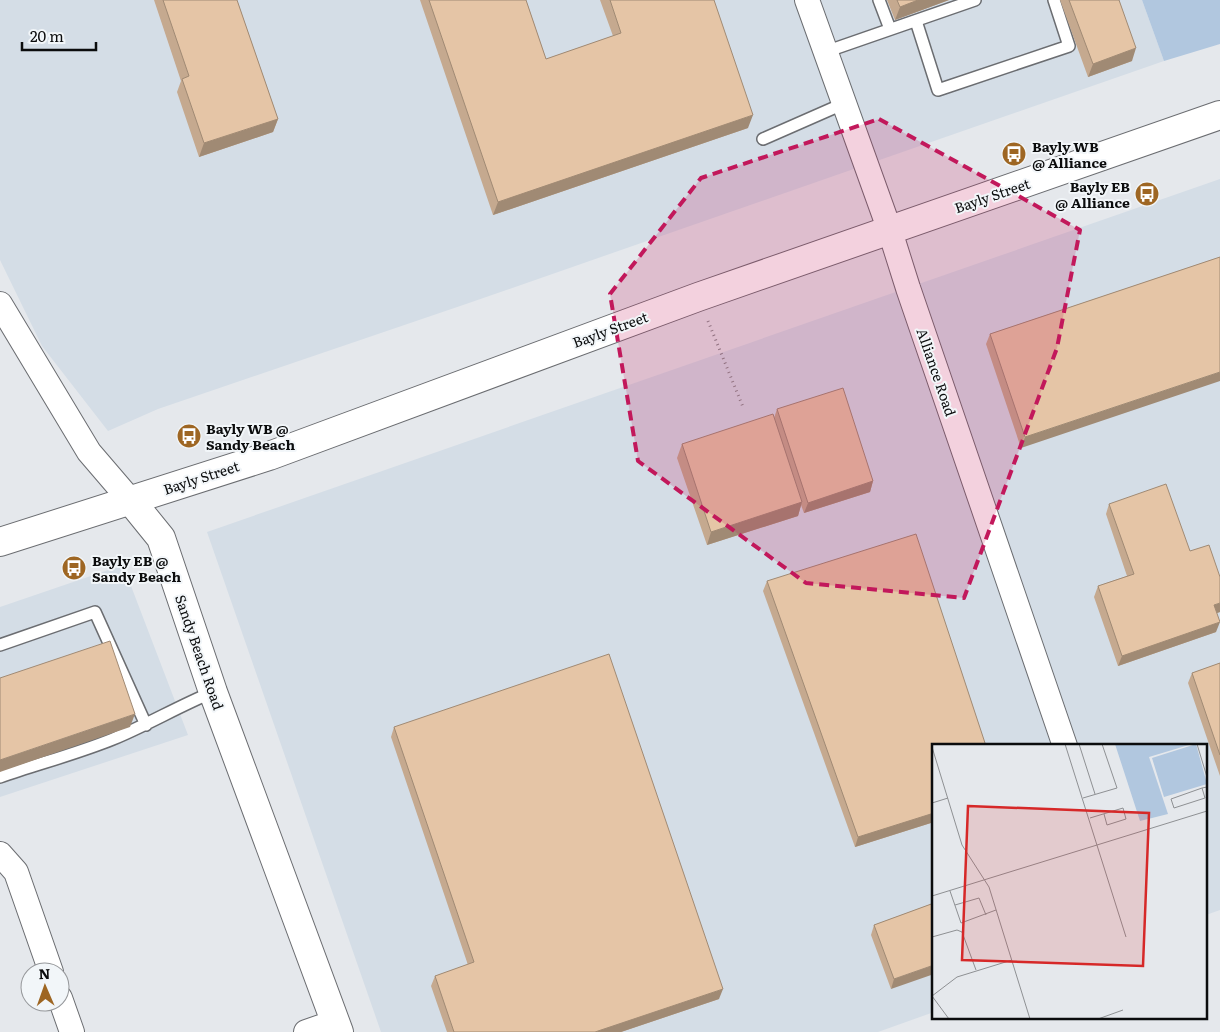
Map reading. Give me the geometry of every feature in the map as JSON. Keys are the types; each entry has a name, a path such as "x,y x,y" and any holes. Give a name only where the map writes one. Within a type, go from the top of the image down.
{"main road":[{"name":"Bayly Street","path":"0,542 76,516 131,501 181,483 269,456 698,297 1220,115"},
{"name":"Sandy Beach Road","path":"131,501 161,538 213,692 337,1027"}],"street":[{"name":"Alliance Road","path":"806,0 890,231 1064,744"},
{"name":"Sandy Beach Road","path":"0,304 89,452 131,501"},
{"path":"0,854 16,872 48,962"},
{"path":"65,1012 72,1032"},
{"path":"306,1032 337,1027"}],"lane":[{"path":"880,0 890,29"},
{"path":"825,52 974,0"},
{"path":"916,21 938,90 1069,46 1054,0"},
{"path":"763,139 845,103"},
{"path":"0,645 95,612 146,725"},
{"path":"0,777 110,740 146,725 185,704 213,692"}],"path":[{"path":"698,297 743,407"}],"highlighted area":[{"path":"879,119 1080,230 1057,348 964,598 806,583 638,461 610,294 701,178"}],"shaded area":[{"path":"0,0 1142,0 1164,61 158,409 108,431 42,346 0,260"},
{"path":"1142,0 1220,0 1220,44 1164,61"},
{"path":"1220,179 1220,910 1208,914 1208,744 932,744 932,1013 878,1032 381,1032 207,532"},
{"path":"123,565 188,735 0,797 0,607"}],"building":[{"path":"163,0 237,0 278,119 204,143 182,79 189,76"},
{"path":"429,0 526,0 546,59 621,33 610,0 714,0 753,115 498,202"},
{"path":"897,0 918,0 900,7"},
{"path":"1069,0 1119,0 1136,48 1093,64"},
{"path":"1220,257 1220,372 1025,437 990,334"},
{"path":"843,388 873,481 808,503 777,409"},
{"path":"773,414 802,502 711,532 682,444"},
{"path":"1166,484 1190,551 1209,545 1220,577 1220,603 1214,605 1220,622 1122,656 1098,586 1134,574 1109,504"},
{"path":"916,534 985,744 932,744 932,814 858,837 767,581"},
{"path":"110,641 135,714 0,760 0,678"},
{"path":"609,654 723,989 595,1032 454,1032 435,976 474,962 394,727"},
{"path":"1220,663 1220,755 1192,673"},
{"path":"932,904 932,966 894,979 874,925"}],"place":[{"name":"Bayly WB @ Alliance","path":"1014,154"},
{"name":"Bayly EB @ Alliance","path":"1147,194"},
{"name":"Bayly WB @ Sandy Beach","path":"189,436"},
{"name":"Bayly EB @ Sandy Beach","path":"74,568"}]}
